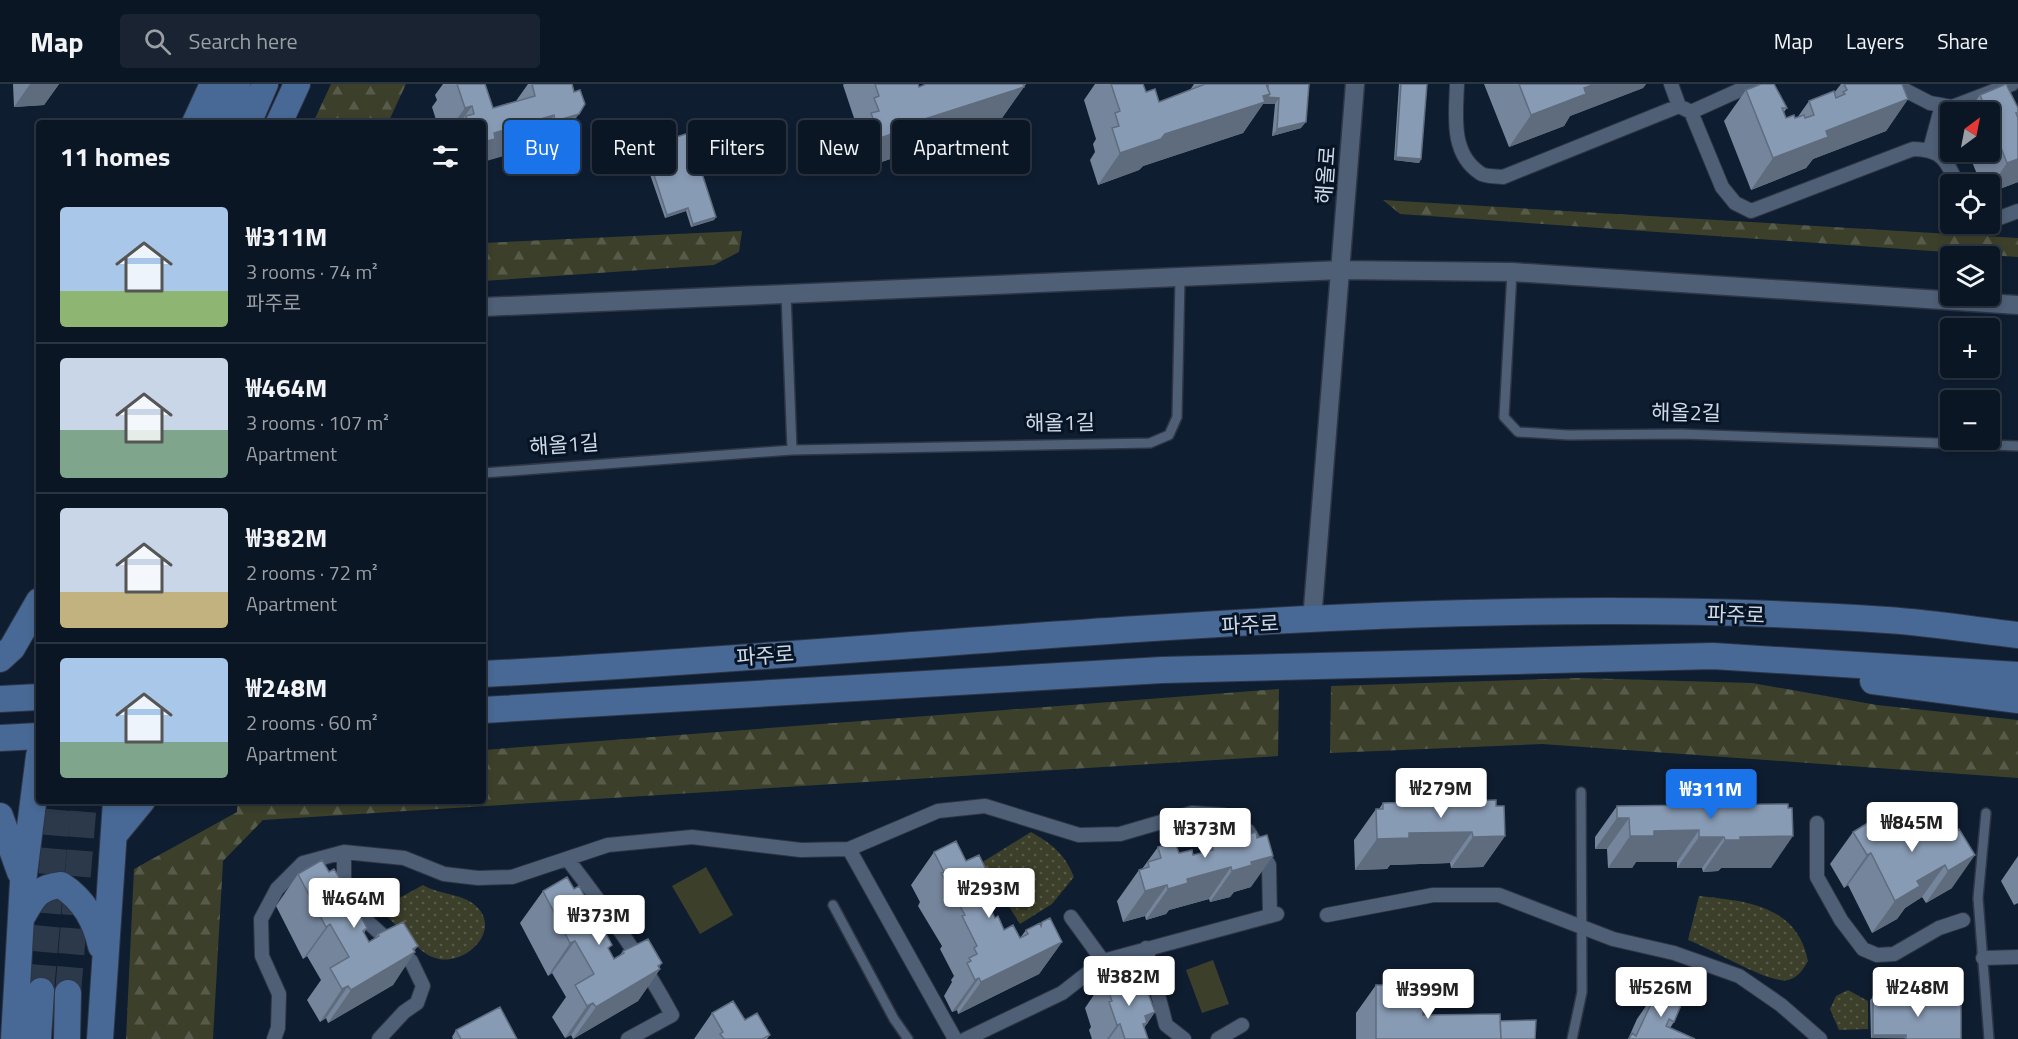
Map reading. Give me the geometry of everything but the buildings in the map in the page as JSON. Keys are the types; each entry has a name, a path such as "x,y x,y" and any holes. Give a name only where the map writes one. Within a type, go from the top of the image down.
{"main road":[{"path":"196,120 213,84"},
{"path":"221,120 237,84"},
{"path":"249,120 265,84"},
{"path":"280,120 297,84"},
{"path":"0,659 12,648 36,606"},
{"name":"파주로","path":"486,674 989,638 1421,614 1659,611 1889,620 2018,635"},
{"name":"파주로","path":"486,710 1162,670 1713,656 2018,675"},
{"path":"1806,662 1878,682 2018,700"},
{"path":"0,699 36,696"},
{"path":"0,738 36,736"},
{"path":"14,1039 23,882 36,780"},
{"path":"100,1039 116,804"},
{"path":"114,835 140,804"},
{"path":"0,816 23,882"},
{"path":"20,921 35,893 48,886 61,885 72,892 96,924 106,964"},
{"path":"38,1039 40,991"},
{"path":"67,1039 68,993"}],"street":[{"name":"해올로","path":"1312,620 1354,84"},
{"path":"1457,84 1456,138 1463,153 1481,175 1503,177 1752,84"},
{"path":"1671,84 1722,187 1735,203 1751,211 1913,149 1930,149 1948,163 1953,174"},
{"path":"1893,84 1930,103 1940,105"},
{"path":"1965,102 2012,84"},
{"path":"1930,149 1940,112"},
{"path":"2000,218 2018,212"},
{"path":"486,308 1341,270 1512,272 2018,305"},
{"path":"274,1039 278,1028 279,994 262,956 261,919 277,889 303,862 344,852 404,858 444,874 478,878 512,877 608,845 692,837 801,850 849,849 938,811 985,806 1079,835 1120,834 1192,813 1223,815 1248,831 1269,865 1274,915 1103,961 1062,993 966,1039"},
{"path":"1817,823 1817,876 1841,921 1863,949 1877,955 1894,954 1939,927 1963,920"},
{"path":"849,849 955,1039"},
{"path":"344,852 344,882 360,915 411,961 423,986 417,1003 404,1012 379,1039"},
{"path":"568,860 617,924 649,972 672,1016 654,1033 628,1039"},
{"path":"1328,915 1433,895 1499,895 1613,939 1674,953 1739,976 1781,1005 1820,1039"},
{"path":"1071,917 1103,961"},
{"path":"1146,948 1166,1025 1184,1039"},
{"path":"1983,957 2018,957"},
{"path":"1218,1039 1242,1025"}],"lane":[{"name":"해올2길","path":"1512,272 1504,417 1518,432 1568,435 1682,434 2018,446"},
{"name":"해올1길","path":"486,473 792,450 1150,443 1169,435 1176,417 1180,278"},
{"path":"786,294 792,450"},
{"path":"1572,1039 1582,992 1581,792"},
{"path":"1986,813 1978,898 1989,1039"},
{"path":"833,905 894,1019 908,1039"}],"green space":[{"path":"331,84 406,84 389,120 314,120"},
{"path":"1383,200 2018,238 2018,257 2000,256 2000,246 1940,246 1940,252 1400,214"},
{"path":"742,231 739,252 714,265 486,281 486,243"},
{"path":"1580,678 1752,683 1877,705 2018,720 2018,778 1542,744 1330,753 1331,686"},
{"path":"1279,689 1278,756 263,820 223,861 213,1039 126,1039 134,869 237,812 237,804 486,804 486,750"},
{"path":"1031,832 1057,850 1074,877 1052,904 1020,924 981,863"},
{"path":"706,867 733,915 700,934 672,886"},
{"path":"423,885 466,899 478,908 484,917 485,927 482,936 477,944 460,957 439,959 425,953 381,908"},
{"path":"1699,896 1751,904 1781,917 1793,928 1802,942 1808,961 1798,975 1792,979 1780,980 1755,972 1688,940"},
{"path":"1213,960 1229,1004 1202,1013 1186,970"},
{"path":"1848,990 1868,1001 1868,1029 1839,1030 1830,1009 1836,996"}],"tunnel":[{"path":"41,991 58,804"},
{"path":"68,993 84,804"}]}
